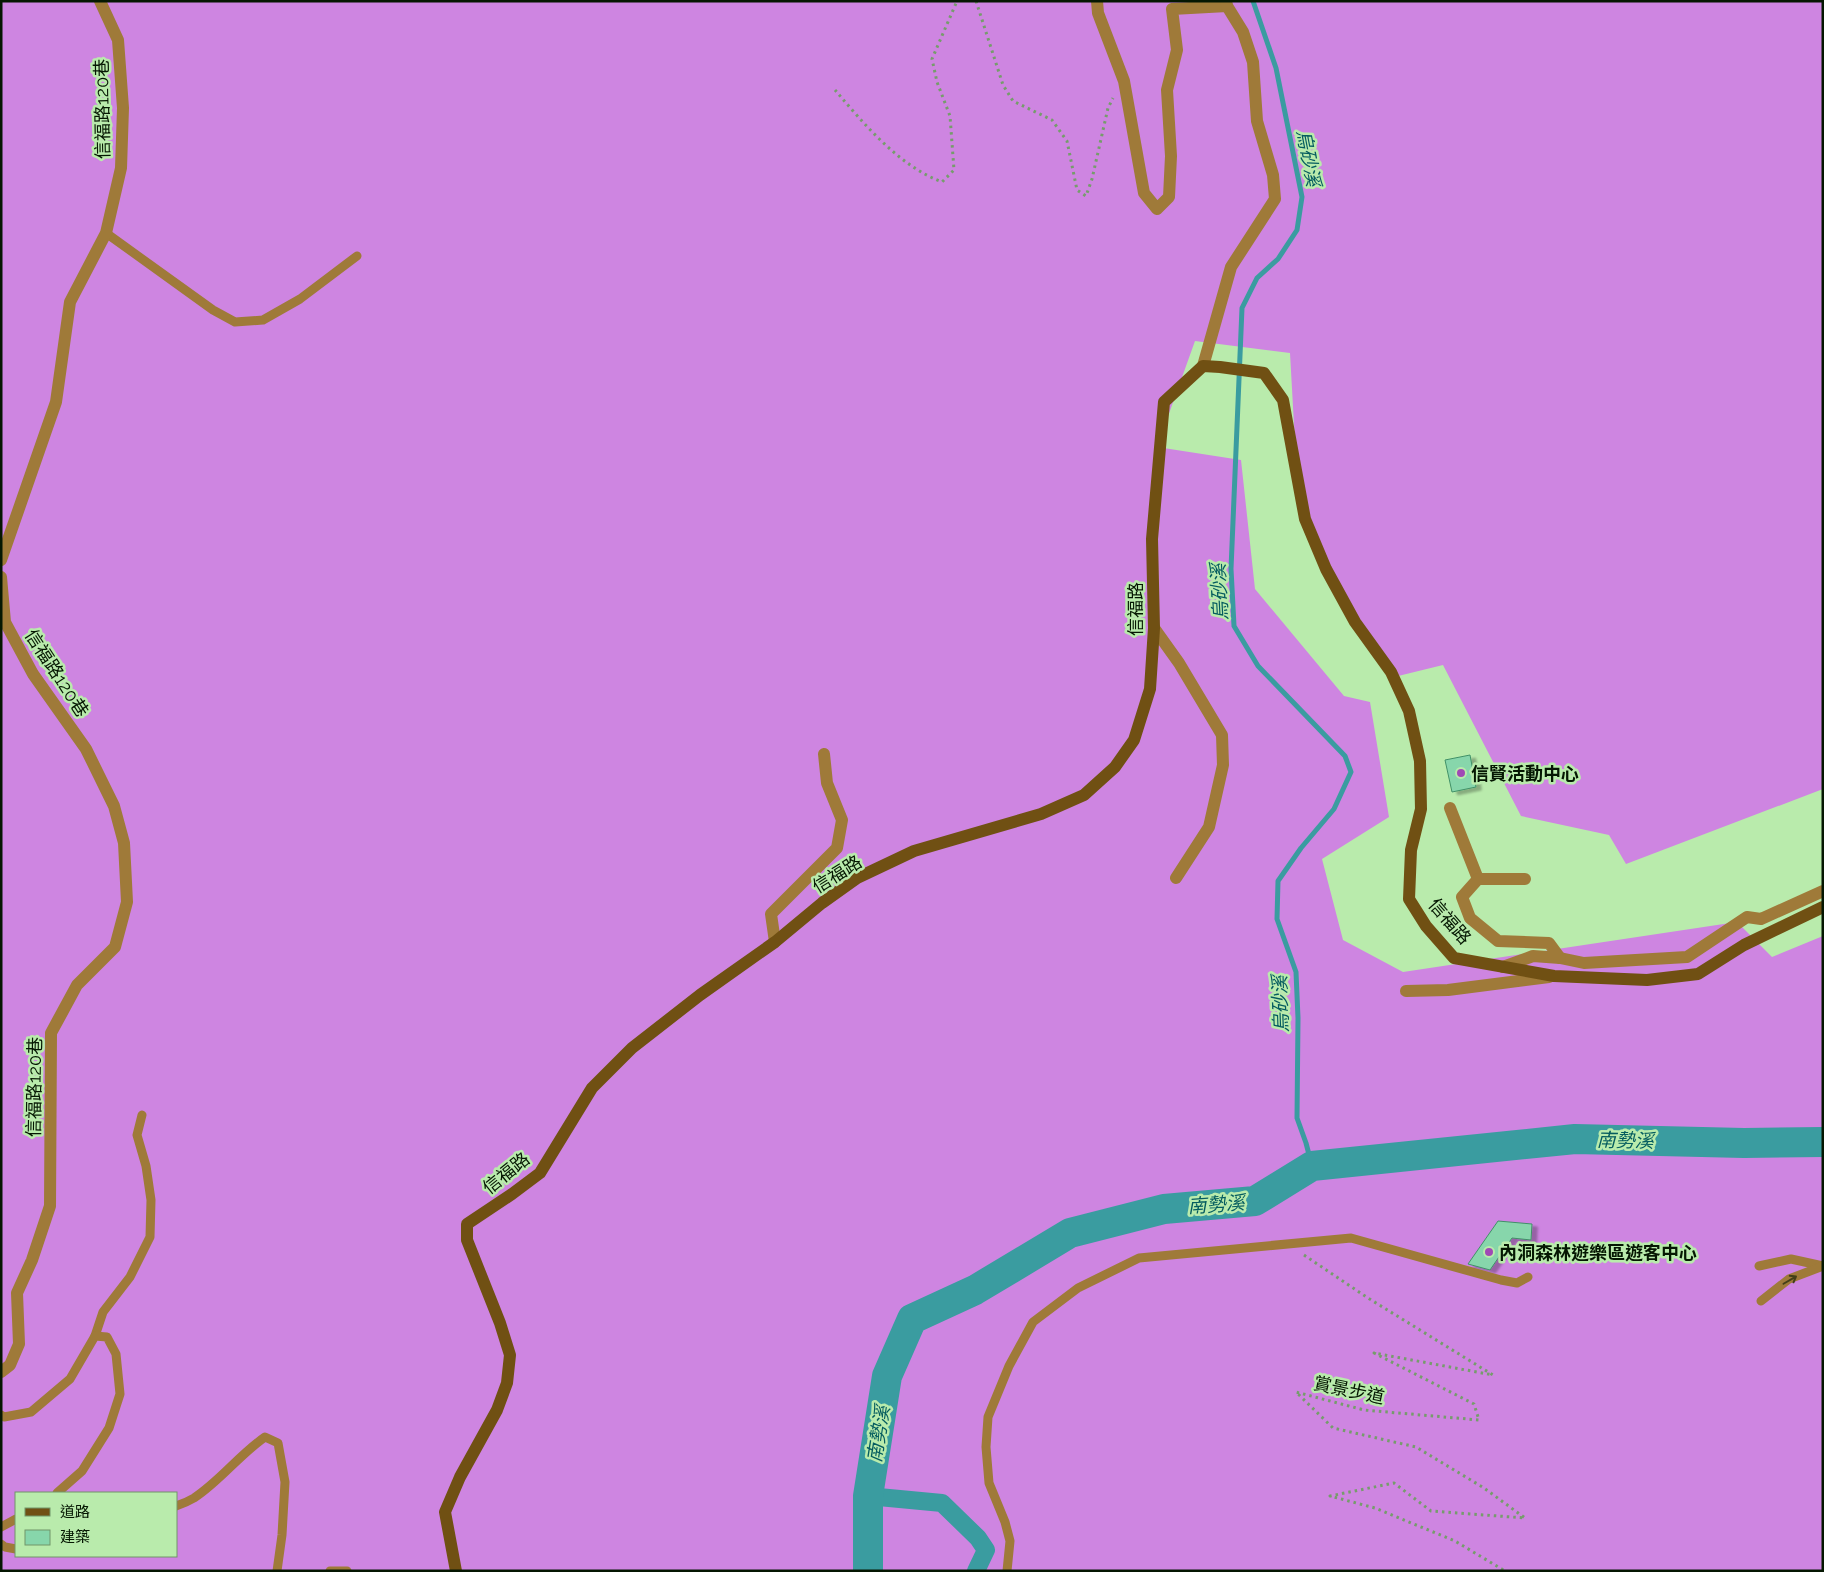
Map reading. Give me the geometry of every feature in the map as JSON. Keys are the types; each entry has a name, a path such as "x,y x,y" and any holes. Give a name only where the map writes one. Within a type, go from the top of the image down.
{"street":[{"name":"信福路120巷","path":"1,560 56,402 70,302 106,233 121,168 123,108 118,40 100,1"},
{"path":"1098,1 1098,13 1124,80 1144,193 1156,209 1170,197 1172,156 1167,90 1177,50 1172,9 1226,4 1242,32 1253,62 1257,121 1273,175 1275,199 1231,267 1203,366"},
{"name":"信福路","path":"456,1571 445,1512 460,1477 496,1410 507,1383 510,1355 500,1323 467,1240 467,1224 540,1174 592,1088 632,1048 775,942 822,903 857,878 914,851 1040,814 1084,795 1115,767 1134,740 1150,689 1154,628 1152,539 1164,402 1203,366 1264,373 1283,400 1305,519 1326,568 1355,622 1391,672 1409,711 1420,761 1421,809 1411,850 1409,899 1426,926 1454,958 1554,976 1647,980 1698,974 1744,945 1823,907"},
{"name":"信福路120巷","path":"1,577 5,622 33,674 86,749 114,806 124,843 127,902 115,947 77,985 51,1033 50,1206 32,1260 17,1293 18,1344 10,1365 1,1372"},
{"path":"1154,628 1179,663 1222,735 1223,765 1209,827 1176,878"},
{"path":"775,942 771,914 838,848 842,820 827,783 824,754"},
{"path":"1450,808 1478,879"},
{"path":"1478,879 1462,898 1470,918 1498,941 1549,943 1560,958"},
{"path":"1478,879 1525,880"},
{"path":"1503,966 1533,956 1560,958 1584,963 1687,957 1747,917 1761,919 1823,891"},
{"path":"1406,991 1448,990 1554,976"}],"lane":[{"path":"106,233 213,310 235,322 263,320 300,298 357,256"},
{"path":"1,1415 4,1417 31,1412 70,1379 95,1336 103,1312 130,1277 150,1237 151,1200 146,1166 137,1135 142,1115"},
{"path":"1007,1571 1010,1541 1005,1522 989,1483 986,1447 988,1417 1009,1366 1033,1322 1078,1288 1139,1258 1351,1238 1501,1280 1517,1283 1528,1277"},
{"path":"1759,1266 1791,1259 1823,1266"},
{"path":"1761,1301 1789,1279 1823,1266"},
{"path":"58,1492 82,1471 87,1464 109,1428 120,1394 116,1354 107,1337 95,1336"},
{"path":"178,1505 194,1498 224,1473 250,1447 265,1437 278,1443 285,1482 282,1535 277,1571"},
{"path":"1,1527 15,1520"},
{"path":"1,1544 5,1547 15,1548"},
{"path":"330,1571 348,1571"}],"path":[{"path":"835,90 872,133 924,175 942,182 954,170 950,116 937,82 932,58 957,1"},
{"path":"976,1 1003,85 1013,101 1052,120 1066,141 1077,190 1086,196 1092,180 1108,108 1124,80"},
{"name":"賞景步道","path":"1289,1245 1368,1298 1493,1375 1374,1353 1474,1404 1479,1420 1364,1410 1296,1392 1333,1428 1416,1447 1484,1488 1525,1518 1431,1511 1394,1483 1330,1496 1375,1508 1455,1541 1505,1571"}],"shaded area":[{"path":"1,1 1823,1 1823,789 1626,864 1609,835 1521,816 1443,665 1390,678 1299,514 1290,353 1195,341 1157,447 1241,460 1255,589 1344,696 1370,702 1389,817 1322,859 1343,940 1403,972 1737,922 1772,957 1823,936 1823,1571 1,1571"}],"building":[{"name":"信賢活動中心","path":"1470,755 1476,787 1452,792 1445,760"},
{"path":"1498,1221 1532,1224 1531,1240 1512,1238 1490,1270 1468,1264"}],"waterway":[{"name":"烏砂溪","path":"1253,1 1276,68 1302,197 1297,230 1278,259 1257,278 1242,308 1231,569 1234,626 1258,666 1345,756 1351,772 1334,809 1301,848 1278,881 1277,919 1296,972 1298,1018 1297,1118 1312,1166"},
{"name":"南勢溪","path":"868,1571 868,1496 887,1376 912,1319 975,1290 1070,1233 1164,1209 1255,1201 1312,1166 1575,1139 1744,1143 1823,1142"},
{"path":"868,1496 942,1503 978,1538 986,1550 976,1571"}],"place":[{"name":"信賢活動中心","path":"1461,773"},
{"name":"內洞森林遊樂區遊客中心","path":"1489,1252"}]}
